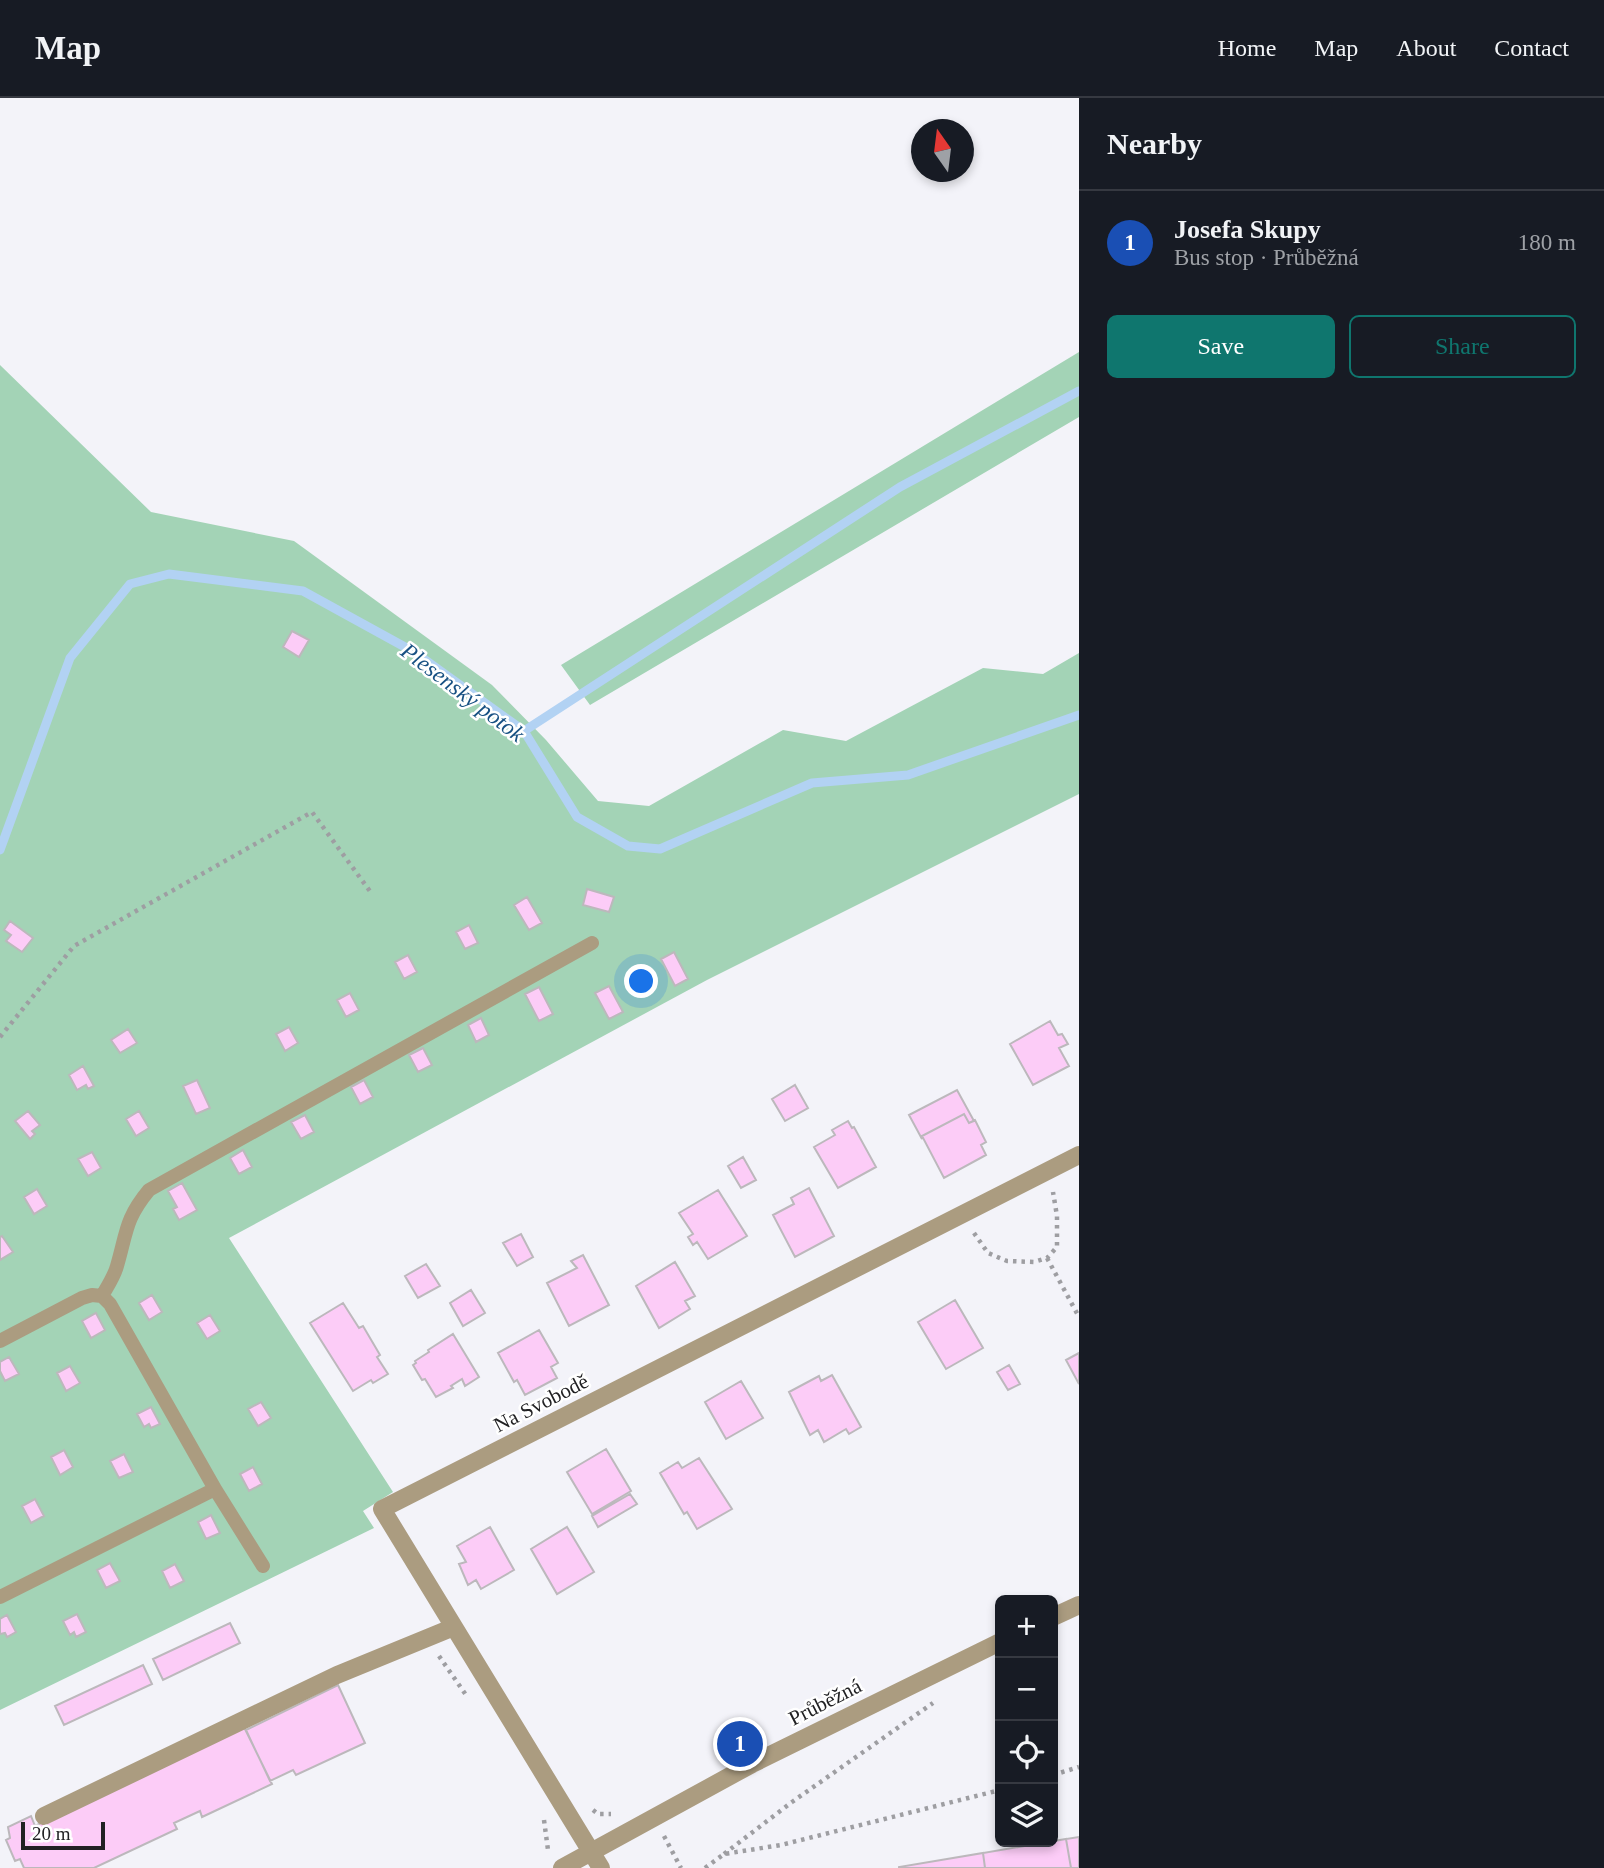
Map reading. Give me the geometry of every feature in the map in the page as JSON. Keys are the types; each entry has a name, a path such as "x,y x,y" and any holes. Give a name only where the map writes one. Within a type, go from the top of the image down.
{"street":[{"name":"Na Svobodě","path":"596,1860 382,1510 1079,1156"},
{"path":"1058,1615 1079,1605"},
{"path":"44,1815 337,1675 454,1627"},
{"name":"Průběžná","path":"562,1868 596,1860 752,1764 995,1644"}],"lane":[{"path":"102,1296 117,1268 134,1208 149,1190 592,943"},
{"path":"0,1341 82,1298 102,1296 110,1304 262,1566"},
{"path":"0,1597 215,1489"}],"path":[{"path":"0,1037 74,946 312,812 372,894"},
{"path":"961,1215 988,1253 1007,1261 1034,1262 1047,1258 1057,1247 1056,1216 1049,1171"},
{"path":"1047,1258 1079,1317"},
{"path":"705,1868 792,1802 938,1699"},
{"path":"1058,1773 1079,1767"},
{"path":"724,1854 781,1845 995,1791"},
{"path":"592,1809 598,1814 608,1815 620,1809"}],"green space":[{"path":"1079,352 1079,417 590,705 561,665"},
{"path":"0,365 151,512 294,541 492,685 546,740 598,801 649,806 783,730 846,741 983,668 1043,674 1079,653 1079,794 707,980 229,1238 393,1492 363,1511 374,1528 0,1710"}],"building":[{"path":"292,631 309,640 299,657 283,647"},
{"path":"587,889 614,897 609,912 583,905"},
{"path":"527,897 542,923 529,930 514,905"},
{"path":"10,921 33,938 22,952 6,941 11,935 4,930"},
{"path":"469,925 478,943 465,949 456,932"},
{"path":"674,952 688,979 675,986 661,959"},
{"path":"408,955 417,972 404,979 395,962"},
{"path":"609,986 623,1012 609,1019 595,993"},
{"path":"539,987 553,1014 539,1021 525,994"},
{"path":"350,993 359,1010 346,1017 337,1000"},
{"path":"481,1018 489,1035 476,1042 468,1025"},
{"path":"1050,1021 1058,1035 1062,1034 1068,1044 1059,1048 1069,1066 1033,1085 1010,1044"},
{"path":"289,1027 298,1043 285,1051 276,1034"},
{"path":"128,1029 137,1043 120,1053 111,1040"},
{"path":"423,1048 432,1065 418,1072 409,1055"},
{"path":"83,1066 94,1086 88,1089 86,1085 77,1090 69,1075"},
{"path":"197,1080 210,1108 196,1114 183,1086"},
{"path":"364,1080 373,1097 360,1104 351,1087"},
{"path":"795,1085 808,1108 785,1121 772,1099"},
{"path":"957,1090 974,1121 969,1123 964,1114 922,1136 922,1139 909,1115"},
{"path":"28,1111 40,1125 32,1131 35,1134 30,1139 15,1121"},
{"path":"139,1111 149,1128 136,1136 126,1119"},
{"path":"964,1114 969,1123 975,1120 986,1142 981,1145 986,1155 944,1178 922,1136"},
{"path":"305,1115 314,1132 301,1139 291,1122"},
{"path":"848,1121 876,1167 838,1188 814,1147 835,1135 832,1130"},
{"path":"243,1150 252,1167 239,1174 230,1158"},
{"path":"92,1152 101,1168 88,1176 78,1159"},
{"path":"743,1157 756,1180 741,1188 728,1166"},
{"path":"182,1183 197,1210 179,1220 173,1209 177,1207 168,1191"},
{"path":"809,1188 834,1236 795,1257 773,1215 794,1204 791,1198"},
{"path":"37,1189 47,1206 34,1214 24,1197"},
{"path":"718,1190 747,1236 708,1259 697,1242 693,1245 688,1237 693,1234 679,1213"},
{"path":"521,1234 533,1257 517,1266 503,1243"},
{"path":"2,1236 13,1252 0,1260 0,1237"},
{"path":"583,1255 609,1305 569,1326 547,1283 577,1268 571,1261"},
{"path":"675,1262 695,1296 685,1301 690,1309 659,1328 636,1286"},
{"path":"426,1264 440,1286 418,1298 405,1276"},
{"path":"471,1290 485,1313 463,1326 450,1303"},
{"path":"152,1295 162,1312 149,1320 139,1303"},
{"path":"955,1300 983,1348 946,1369 918,1322"},
{"path":"343,1303 359,1328 363,1326 388,1374 353,1391 310,1323"},
{"path":"96,1313 105,1330 91,1338 82,1321"},
{"path":"210,1315 220,1331 207,1339 197,1323"},
{"path":"539,1330 558,1363 551,1367 557,1378 525,1395 517,1380 514,1382 498,1353"},
{"path":"453,1334 479,1377 465,1386 462,1379 451,1386 453,1388 436,1397 413,1365 429,1352 428,1350"},
{"path":"1079,1353 1079,1384 1066,1360"},
{"path":"9,1357 19,1374 5,1381 0,1371 0,1362"},
{"path":"1009,1365 1020,1384 1008,1390 997,1372"},
{"path":"70,1366 80,1383 66,1391 57,1373"},
{"path":"832,1375 861,1427 849,1434 846,1429 824,1442 818,1430 810,1435 789,1392 819,1376 821,1381"},
{"path":"741,1381 763,1418 726,1439 705,1402"},
{"path":"261,1402 271,1418 258,1426 248,1409"},
{"path":"151,1407 160,1424 151,1428 149,1424 144,1427 137,1414"},
{"path":"606,1449 631,1491 592,1514 567,1472"},
{"path":"64,1450 73,1467 60,1475 51,1457"},
{"path":"124,1454 133,1472 119,1478 110,1461"},
{"path":"699,1458 732,1509 697,1529 687,1512 684,1514 660,1473 678,1462 682,1468"},
{"path":"253,1467 262,1484 249,1491 240,1474"},
{"path":"630,1494 637,1504 598,1527 592,1516"},
{"path":"35,1499 44,1516 31,1523 22,1506"},
{"path":"211,1515 220,1533 206,1539 198,1522"},
{"path":"490,1527 514,1570 481,1589 476,1580 468,1585 459,1564 466,1562 457,1546"},
{"path":"567,1527 594,1572 557,1594 531,1549"},
{"path":"110,1563 120,1581 106,1588 97,1570"},
{"path":"175,1564 184,1581 170,1588 162,1571"},
{"path":"77,1614 86,1632 76,1637 74,1632 70,1635 63,1621"},
{"path":"7,1615 16,1632 7,1637 5,1633 0,1634 0,1619"},
{"path":"230,1623 240,1643 163,1680 153,1659"},
{"path":"143,1665 152,1684 64,1725 55,1706"},
{"path":"338,1685 365,1743 296,1775 293,1770 270,1781 246,1730"},
{"path":"244,1727 272,1784 202,1817 200,1811 174,1823 177,1829 94,1868 24,1868 20,1859 15,1861 6,1840 10,1838 8,1827 31,1816 35,1826"},
{"path":"1079,1837 1079,1868 1071,1868 1066,1839"},
{"path":"1066,1839 1071,1868 985,1868 983,1853 1019,1847 1058,1847 1058,1840"},
{"path":"983,1853 985,1868 899,1868 899,1867"}],"waterway":[{"path":"524,731 900,487 1079,391"},
{"name":"Plesenský potok","path":"0,850 70,658 130,584 169,574 303,591 414,652 524,731 577,817 628,846 660,849 812,783 908,775 1079,715"}],"place":[{"name":"Josefa Skupy","path":"740,1744"}]}
